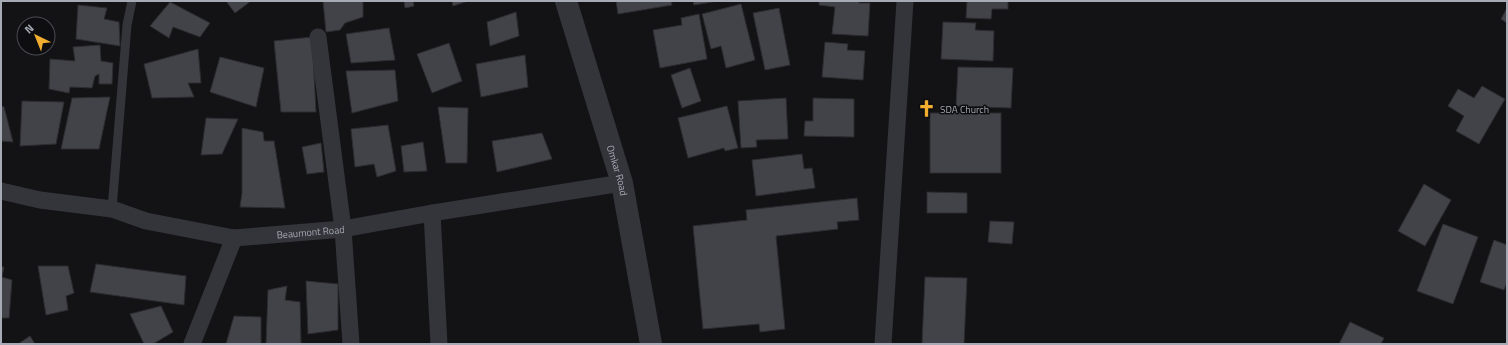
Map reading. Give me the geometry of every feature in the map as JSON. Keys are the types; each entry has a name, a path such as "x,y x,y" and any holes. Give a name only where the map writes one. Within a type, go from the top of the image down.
{"street":[{"name":"Omkar Road","path":"566,1 622,183 651,344"},
{"path":"883,344 905,1"},
{"path":"318,37 343,229 351,344"},
{"name":"Beaumont Road","path":"1,191 40,200 112,209 146,221 234,238 343,229 432,213 622,183"},
{"path":"432,213 439,344"},
{"path":"192,344 234,238"}],"lane":[{"path":"112,209 127,25 132,1"}],"building":[{"path":"226,1 251,1 235,13"},
{"path":"323,1 363,1 363,17 345,23 340,30 326,32"},
{"path":"404,1 413,1 414,6 405,8"},
{"path":"452,1 468,1 453,6"},
{"path":"616,1 671,1 672,5 618,14"},
{"path":"693,1 718,1 694,5"},
{"path":"819,1 860,1 859,3 870,3 868,36 832,34 835,7 819,5"},
{"path":"967,1 1008,1 1008,9 992,9 991,19 966,18"},
{"path":"170,2 210,23 200,37 173,27 169,38 150,26"},
{"path":"741,4 755,60 726,68 721,46 711,49 702,14"},
{"path":"78,5 107,8 104,19 119,22 120,46 76,39"},
{"path":"779,8 790,65 765,70 753,13"},
{"path":"1507,8 1507,23 1501,19"},
{"path":"516,12 519,36 490,46 487,22"},
{"path":"699,14 707,59 660,68 653,30 682,25 681,18"},
{"path":"943,22 976,23 975,30 994,31 993,61 941,59"},
{"path":"389,28 395,60 351,63 346,34"},
{"path":"312,37 316,112 281,112 274,41"},
{"path":"825,42 848,44 847,50 865,51 863,80 822,77"},
{"path":"449,43 462,81 432,93 417,54"},
{"path":"100,45 101,61 113,63 112,84 99,84 99,74 95,76 92,88 70,87 69,93 49,89 50,59 75,61 73,47"},
{"path":"198,49 201,83 188,83 194,97 152,98 144,64"},
{"path":"525,55 528,87 481,97 476,64"},
{"path":"220,57 264,68 256,107 210,92"},
{"path":"958,67 1013,68 1011,108 956,106"},
{"path":"690,68 701,101 682,108 671,75"},
{"path":"395,70 398,101 352,113 346,71"},
{"path":"1482,86 1505,99 1479,144 1456,131 1464,116 1448,106 1458,89 1474,98"},
{"path":"110,97 99,149 61,149 72,98"},
{"path":"786,98 788,139 756,140 757,147 741,148 738,101"},
{"path":"813,98 854,99 854,137 804,136 805,121 813,121"},
{"path":"22,101 64,102 56,144 20,146"},
{"path":"1,106 4,107 13,142 1,141"},
{"path":"727,106 738,148 725,151 724,148 688,158 678,118"},
{"path":"438,107 468,108 467,163 446,163"},
{"path":"930,113 1001,113 1001,173 930,173"},
{"path":"206,118 238,119 222,154 201,155"},
{"path":"388,125 396,171 377,177 374,164 355,167 351,129"},
{"path":"242,128 263,132 264,141 274,141 285,208 240,207 242,193"},
{"path":"542,133 552,159 497,172 492,141"},
{"path":"423,142 427,171 404,172 401,146"},
{"path":"321,143 324,172 307,174 302,147"},
{"path":"802,154 804,169 812,168 815,188 756,196 752,160"},
{"path":"1424,184 1451,200 1425,246 1398,231"},
{"path":"927,192 967,193 967,213 927,213"},
{"path":"857,198 859,220 837,222 838,229 776,236 785,329 760,332 759,324 703,329 693,226 747,220 746,210"},
{"path":"990,221 1014,222 1012,244 988,242"},
{"path":"1443,224 1478,237 1453,304 1417,291"},
{"path":"1494,240 1507,245 1507,282 1504,290 1480,282"},
{"path":"96,264 186,276 184,305 90,292"},
{"path":"38,266 68,266 74,293 66,296 68,310 46,315"},
{"path":"1,267 4,267 2,277 12,280 9,318 1,318"},
{"path":"925,277 967,278 964,344 922,344"},
{"path":"306,281 338,284 338,330 308,334"},
{"path":"287,286 285,300 300,302 301,344 266,344 268,290"},
{"path":"161,306 173,332 153,344 144,344 130,314"},
{"path":"234,316 261,317 261,344 226,344"},
{"path":"1350,322 1384,338 1381,344 1339,344"},
{"path":"30,336 35,344 18,344"}],"place":[{"name":"SDA Church","path":"927,109"}]}
